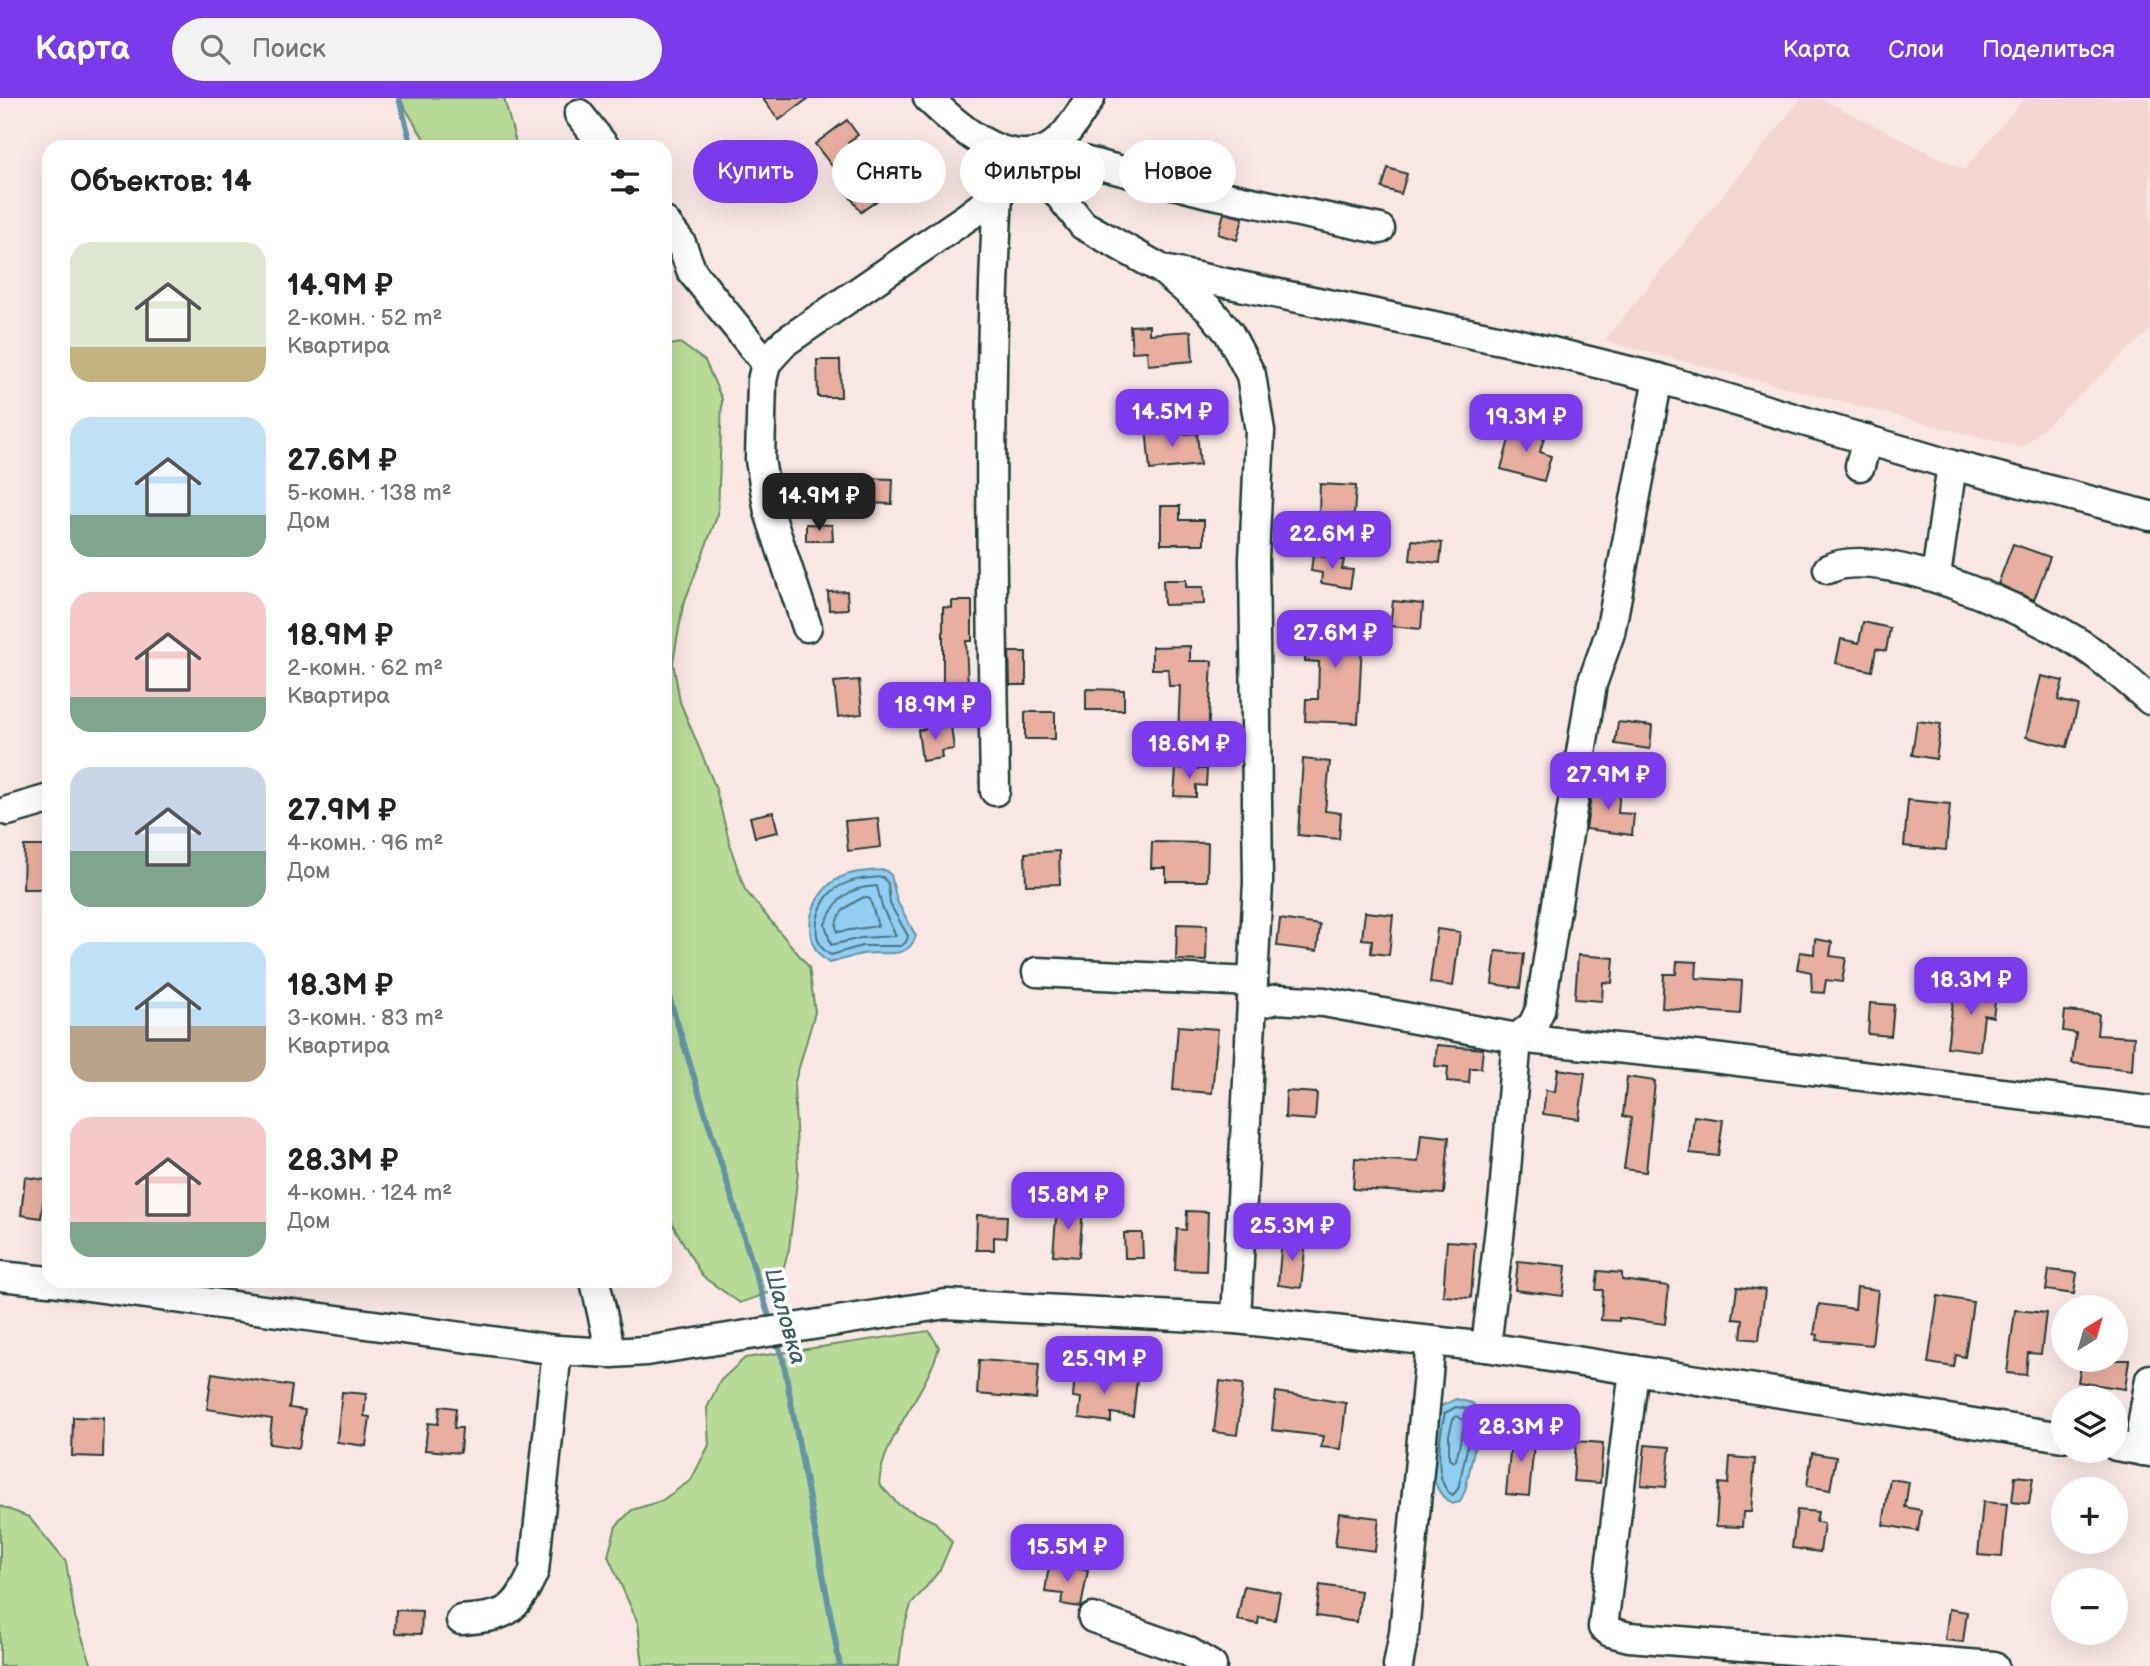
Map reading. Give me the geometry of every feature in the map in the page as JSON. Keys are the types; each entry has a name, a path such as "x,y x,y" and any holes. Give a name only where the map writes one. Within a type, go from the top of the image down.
{"street":[{"path":"928,98 978,140"},
{"path":"1057,140 1090,98"},
{"path":"579,114 599,140"},
{"path":"1105,168 1380,229"},
{"path":"807,627 762,485 762,381 766,363 785,342 985,203"},
{"path":"995,791 989,457 991,310 997,203"},
{"path":"1066,203 1083,225 1163,270 1210,310 1229,333 1251,375 1257,402 1261,431 1254,559 1258,882 1236,1319"},
{"path":"672,231 681,243 692,272 766,363"},
{"path":"1163,270 1516,343 1658,377 1863,453 1952,465 2150,516"},
{"path":"1486,1347 1504,1194 1517,1038 1533,1025 1540,1010 1592,684 1609,633 1658,377"},
{"path":"1936,576 1952,465"},
{"path":"1828,569 1841,562 1857,562 1936,576 2046,624 2088,649 2150,700"},
{"path":"8,811 42,801"},
{"path":"1037,972 1324,1002 1517,1038 1705,1057 2150,1111"},
{"path":"0,1276 42,1280"},
{"path":"101,1288 557,1350 611,1353 791,1329 946,1304 1236,1319 1486,1347 2051,1435"},
{"path":"597,1288 611,1353"},
{"path":"1398,1666 1404,1633 1431,1341"},
{"path":"461,1620 499,1617 512,1610 524,1594 534,1571 557,1350"},
{"path":"1634,1370 1603,1627 1610,1632 1629,1637 1994,1666"},
{"path":"2128,1448 2147,1451 2142,1426 2150,1379"},
{"path":"1093,1618 1187,1651 1212,1666"}],"shaded area":[{"path":"1802,98 1819,98 1964,170 2025,98 2150,98 2150,330 2022,448 1604,341"}],"green space":[{"path":"399,98 504,98 515,140 425,140"},
{"path":"680,343 705,361 722,399 718,514 683,606 673,662 680,702 715,786 745,890 809,967 815,1012 794,1085 798,1172 789,1249 777,1290 740,1303 702,1276 672,1223 672,345"},
{"path":"929,1331 939,1347 925,1381 888,1450 879,1484 899,1505 935,1522 952,1542 940,1570 911,1605 903,1631 899,1666 643,1666 638,1623 608,1556 616,1526 632,1510 661,1501 691,1480 709,1445 707,1408 720,1381 745,1358"},
{"path":"0,1506 29,1517 66,1562 75,1617 92,1666 0,1666"}],"water":[{"path":"885,870 891,875 897,901 916,936 912,944 900,952 862,954 829,963 820,955 811,937 812,915 821,895 840,877"},
{"path":"1456,1399 1472,1403 1482,1413 1465,1491 1460,1502 1452,1504 1436,1485 1432,1446 1439,1407"}],"building":[{"path":"762,98 809,98 779,120"},
{"path":"847,120 858,135 851,140 832,140 832,166 818,148 818,142"},
{"path":"1388,168 1407,174 1401,194 1382,188"},
{"path":"854,203 874,203 861,212"},
{"path":"1224,213 1243,218 1237,240 1218,234"},
{"path":"1149,325 1149,334 1191,331 1193,361 1148,365 1147,351 1132,352 1130,326"},
{"path":"817,360 840,360 841,397 818,397"},
{"path":"1172,425 1173,435 1197,433 1200,465 1150,470 1146,428"},
{"path":"1513,425 1545,434 1540,452 1551,456 1544,481 1501,469"},
{"path":"863,478 893,479 892,504 863,503"},
{"path":"1320,484 1356,486 1354,515 1319,513"},
{"path":"1161,506 1180,506 1180,520 1204,520 1204,544 1161,544"},
{"path":"806,524 832,525 833,541 806,541"},
{"path":"1412,540 1442,543 1440,563 1410,560"},
{"path":"2013,544 2050,557 2034,600 1998,584"},
{"path":"1313,555 1344,560 1342,569 1353,570 1350,588 1321,583 1322,573 1311,571"},
{"path":"1163,580 1186,580 1186,587 1203,587 1204,604 1164,605"},
{"path":"847,591 848,609 829,610 828,592"},
{"path":"952,601 972,601 972,641 966,641 968,687 943,688 943,607 952,608"},
{"path":"1393,601 1423,604 1421,629 1390,626"},
{"path":"1307,620 1363,623 1358,723 1305,721 1306,699 1318,699 1319,662 1305,661"},
{"path":"1863,622 1890,628 1886,651 1876,649 1872,671 1836,663 1841,639 1859,643"},
{"path":"1190,646 1190,661 1212,661 1208,737 1178,735 1180,686 1169,686 1168,669 1152,669 1152,647"},
{"path":"1009,652 1026,652 1026,685 1010,685"},
{"path":"2041,676 2063,681 2058,700 2078,705 2067,747 2026,737"},
{"path":"859,680 862,714 838,717 834,682"},
{"path":"1086,689 1124,690 1124,710 1086,710"},
{"path":"1025,712 1055,712 1055,739 1025,739"},
{"path":"1917,721 1941,724 1936,759 1912,755"},
{"path":"1618,722 1652,726 1650,749 1615,744"},
{"path":"951,726 954,749 941,751 942,758 922,761 918,730"},
{"path":"1303,759 1330,762 1325,811 1341,813 1339,839 1298,835"},
{"path":"1176,768 1207,769 1206,786 1196,785 1196,797 1174,796"},
{"path":"1593,784 1620,787 1618,813 1634,814 1632,835 1586,829"},
{"path":"1908,800 1950,804 1946,850 1904,846"},
{"path":"773,812 778,832 755,837 750,817"},
{"path":"878,818 881,847 848,851 845,821"},
{"path":"1152,842 1208,843 1207,881 1166,881 1166,868 1151,868"},
{"path":"24,846 42,846 42,889 23,889"},
{"path":"1059,851 1060,884 1026,885 1025,853"},
{"path":"1365,912 1393,915 1389,955 1371,953 1372,940 1362,939"},
{"path":"1280,919 1320,925 1317,951 1277,946"},
{"path":"1177,924 1207,925 1206,961 1176,960"},
{"path":"1437,929 1460,932 1453,986 1430,983"},
{"path":"1815,939 1832,942 1830,956 1846,958 1842,982 1826,980 1824,993 1812,992 1811,972 1797,969 1800,952 1814,954"},
{"path":"1496,951 1524,954 1520,988 1492,984"},
{"path":"1578,955 1614,958 1612,983 1603,982 1602,1001 1575,999"},
{"path":"1677,961 1697,962 1696,978 1742,981 1740,1014 1662,1008 1664,974 1676,974"},
{"path":"1967,984 1997,988 1993,1017 1984,1015 1980,1051 1947,1047 1954,994 1965,996"},
{"path":"1870,1003 1894,1005 1891,1036 1868,1034"},
{"path":"2065,1011 2099,1014 2097,1035 2134,1037 2132,1070 2072,1063 2076,1033 2063,1031"},
{"path":"1178,1026 1218,1029 1212,1093 1173,1090"},
{"path":"1437,1045 1483,1049 1481,1068 1470,1068 1469,1083 1447,1081 1448,1067 1435,1066"},
{"path":"1558,1069 1585,1073 1579,1119 1543,1114 1546,1090 1555,1092"},
{"path":"1627,1077 1655,1081 1646,1172 1624,1169 1631,1118 1623,1116"},
{"path":"1286,1091 1317,1093 1315,1120 1285,1118"},
{"path":"1694,1116 1723,1120 1718,1156 1690,1153"},
{"path":"1421,1134 1449,1137 1444,1194 1353,1189 1355,1158 1418,1162"},
{"path":"25,1177 42,1179 41,1218 21,1215"},
{"path":"1057,1206 1083,1209 1079,1257 1053,1255"},
{"path":"1187,1211 1208,1212 1206,1271 1175,1270 1177,1229 1186,1230"},
{"path":"977,1215 1007,1216 1006,1238 994,1237 994,1250 976,1250"},
{"path":"1124,1233 1142,1233 1143,1258 1125,1258"},
{"path":"1282,1238 1306,1240 1301,1288 1278,1285"},
{"path":"1447,1241 1475,1243 1471,1298 1443,1296"},
{"path":"1518,1261 1566,1266 1563,1296 1515,1290"},
{"path":"2049,1270 2077,1273 2074,1294 2046,1290"},
{"path":"1598,1271 1622,1273 1622,1280 1669,1286 1665,1324 1619,1318 1619,1321 1601,1320 1603,1290 1596,1290"},
{"path":"1737,1287 1765,1290 1759,1340 1741,1338 1743,1320 1733,1319"},
{"path":"1857,1287 1878,1290 1872,1345 1817,1340 1818,1335 1814,1334 1819,1304 1855,1309"},
{"path":"1938,1296 1973,1302 1965,1357 1956,1355 1954,1367 1928,1363"},
{"path":"2015,1310 2046,1313 2041,1354 2028,1353 2026,1375 2007,1373"},
{"path":"979,1360 1039,1364 1036,1399 977,1394"},
{"path":"2080,1372 2127,1372 2125,1386 2078,1382"},
{"path":"212,1373 292,1386 289,1408 305,1410 299,1448 269,1444 272,1419 207,1409"},
{"path":"1075,1373 1137,1380 1133,1416 1111,1413 1111,1422 1079,1418 1081,1398 1073,1397"},
{"path":"1220,1381 1243,1384 1237,1435 1214,1432"},
{"path":"342,1392 366,1394 364,1416 370,1417 366,1446 337,1442"},
{"path":"1276,1392 1346,1403 1341,1449 1321,1447 1323,1436 1272,1430"},
{"path":"440,1406 456,1408 454,1428 462,1428 460,1453 425,1450 428,1423 438,1424"},
{"path":"73,1417 104,1418 103,1457 72,1456"},
{"path":"1512,1431 1535,1433 1529,1496 1506,1494"},
{"path":"1576,1441 1603,1443 1600,1483 1573,1481"},
{"path":"1645,1445 1670,1447 1666,1487 1641,1485"},
{"path":"1812,1453 1836,1457 1830,1490 1807,1486"},
{"path":"1730,1457 1755,1459 1751,1512 1743,1512 1742,1527 1716,1526 1719,1483 1728,1484"},
{"path":"2015,1476 2033,1478 2029,1504 2012,1502"},
{"path":"1890,1479 1909,1482 1905,1507 1921,1510 1918,1531 1883,1525"},
{"path":"1983,1502 2007,1504 2002,1557 1978,1555"},
{"path":"1797,1510 1818,1512 1816,1522 1824,1523 1820,1552 1792,1548"},
{"path":"1339,1513 1379,1518 1375,1551 1335,1546"},
{"path":"1049,1565 1088,1570 1081,1607 1061,1604 1063,1594 1045,1592"},
{"path":"1320,1585 1361,1591 1357,1622 1316,1616"},
{"path":"1244,1586 1280,1592 1275,1620 1259,1617 1258,1624 1237,1620"},
{"path":"1949,1609 1967,1612 1963,1642 1945,1640"},
{"path":"396,1610 422,1611 421,1634 395,1633"}],"waterway":[{"name":"Шаловка","path":"399,98 410,140"},
{"name":"Шаловка","path":"672,1006 771,1323"},
{"name":"Шаловка","path":"775,1337 783,1359 840,1666"}]}
